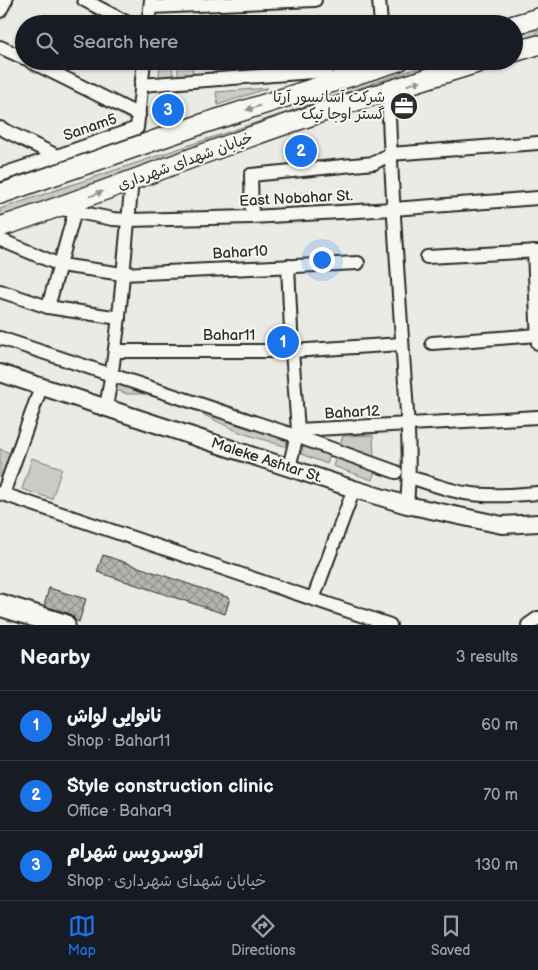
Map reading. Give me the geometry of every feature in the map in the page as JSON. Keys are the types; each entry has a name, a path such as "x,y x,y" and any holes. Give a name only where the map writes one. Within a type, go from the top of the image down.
{"highway":[{"path":"0,604 64,625"}],"main road":[{"path":"523,23 538,18"},
{"path":"523,49 538,45"},
{"name":"خیابان شهدای شهرداری","path":"4,189 369,70"},
{"name":"خیابان شهدای شهرداری","path":"0,227 66,210 132,181 251,136 455,70"}],"street":[{"path":"0,11 6,0"},
{"path":"84,0 113,15"},
{"path":"151,3 315,0"},
{"path":"380,0 381,15"},
{"path":"0,47 15,54"},
{"path":"48,70 139,115 143,70"},
{"path":"141,85 325,71 328,84"},
{"path":"388,91 393,209 407,425 409,477 407,504"},
{"name":"Sanam5","path":"0,128 57,156 138,128 139,115"},
{"path":"252,216 251,175 374,163 390,154 538,143"},
{"path":"0,175 57,156"},
{"path":"106,407 119,318 132,181"},
{"name":"East Nobahar St.","path":"66,210 128,220 393,209 538,198"},
{"path":"48,307 60,265 66,210"},
{"name":"Bahar10","path":"0,240 60,265 123,274 358,263"},
{"path":"427,256 536,251 538,344"},
{"path":"288,266 297,433 289,468"},
{"path":"0,291 48,307 119,318"},
{"path":"432,343 538,335"},
{"path":"0,338 112,376 297,433 396,472"},
{"name":"Bahar11","path":"115,351 292,351 402,344"},
{"name":"Maleke Ashtar St.","path":"0,373 354,489 407,504 502,525 538,523"},
{"path":"41,387 2,493 390,625"},
{"name":"Bahar12","path":"297,433 538,417"},
{"path":"409,477 463,493 487,496 538,493"},
{"path":"313,599 354,489"},
{"path":"528,625 538,618"}],"shaded area":[{"path":"538,28 538,38 523,42 523,33"},
{"path":"160,70 172,70 173,77 159,79"},
{"path":"178,70 193,70 193,75 178,77"},
{"path":"411,70 437,70 137,172 60,196 0,218 0,209"},
{"path":"268,88 218,105 216,92"},
{"path":"116,381 290,439 287,447 239,432 196,411 146,394 127,394 114,389"},
{"path":"373,435 374,458 340,445 343,436"},
{"path":"304,445 330,455 327,464 301,454"},
{"path":"0,449 10,453 1,482 0,481"},
{"path":"336,457 375,471 372,480 333,466"},
{"path":"32,458 62,468 52,499 22,489"}],"building":[{"path":"178,97 178,109 185,108 185,118 163,123 163,99"},
{"path":"316,143 317,157 292,159 292,145"},
{"path":"103,555 230,598 225,614 97,572"},
{"path":"49,588 86,599 79,622 68,613 44,606"}],"place":[{"name":"شرکت آسانسور آرتا گستر اوجا تیک","path":"404,106"},
{"name":"اتوسرویس شهرام","path":"168,110"},
{"name":"ُStyle construction clinic","path":"301,151"},
{"name":"نانوایی لواش","path":"283,342"}]}
